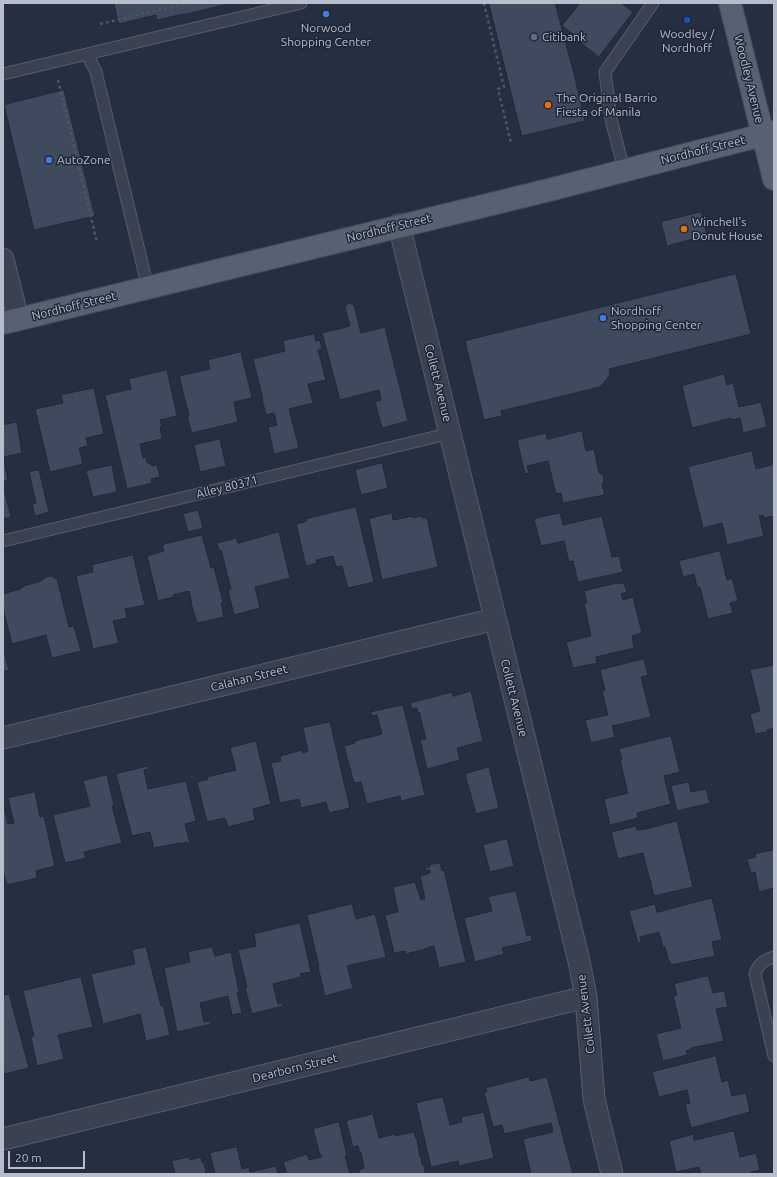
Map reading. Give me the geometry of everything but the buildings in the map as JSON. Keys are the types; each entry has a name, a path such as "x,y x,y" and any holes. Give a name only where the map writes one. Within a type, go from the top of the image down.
{"main road":[{"name":"Woodley Avenue","path":"730,3 768,133 774,179"},
{"name":"Nordhoff Street","path":"10,321 624,170 768,133"}],"street":[{"name":"Collett Avenue","path":"400,225 579,961 586,997 594,1099 612,1174"},
{"path":"3,259 10,321"},
{"name":"Calahan Street","path":"3,738 495,619"},
{"name":"Dearborn Street","path":"3,1139 586,997"}],"lane":[{"path":"3,74 301,3"},
{"path":"624,170 610,119 605,72 653,3"},
{"path":"87,54 96,72 148,288"},
{"name":"Alley 80371","path":"3,541 451,433"},
{"path":"774,957 769,958 758,965 755,974 774,1056"}],"path":[{"path":"100,24 188,3"},
{"path":"484,3 504,87 498,89 511,143"},
{"path":"58,80 97,242"}],"place":[{"name":"Norwood Shopping Center","path":"326,14"},
{"name":"Woodley / Nordhoff","path":"687,20"},
{"name":"Citibank","path":"534,37"},
{"name":"The Original Barrio Fiesta of Manila","path":"548,105"},
{"name":"AutoZone","path":"49,160"},
{"name":"Winchell's Donut House","path":"684,229"},
{"name":"Nordhoff Shopping Center","path":"603,318"}]}
